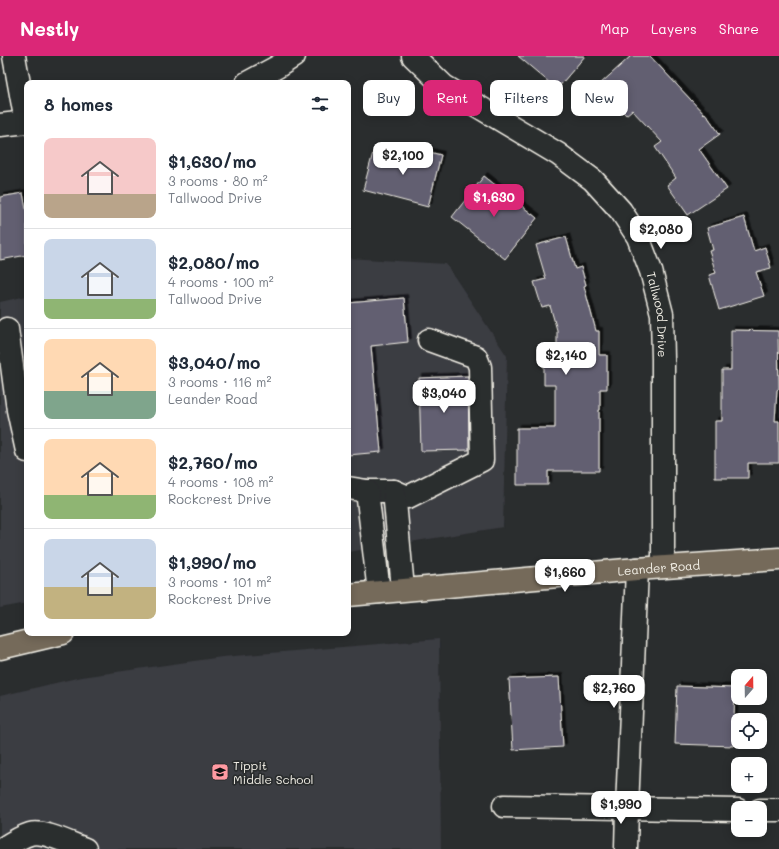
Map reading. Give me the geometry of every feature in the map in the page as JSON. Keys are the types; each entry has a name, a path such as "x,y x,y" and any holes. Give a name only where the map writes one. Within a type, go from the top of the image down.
{"main road":[{"name":"Leander Road","path":"351,595 637,569 779,559"},
{"path":"0,648 50,636"}],"street":[{"path":"14,56 24,107"},
{"path":"253,80 294,56"},
{"name":"Tallwood Drive","path":"413,56 444,86 558,154 593,180 621,211 638,237 651,271 662,314 663,567"},
{"path":"0,125 24,122"},
{"path":"6,329 18,410 24,437"},
{"path":"379,592 357,490 394,491 408,497 482,460 480,367 476,357 429,340"},
{"path":"394,491 403,590"},
{"path":"626,849 637,569"},
{"path":"504,806 731,810"},
{"path":"767,810 779,810"},
{"path":"2,849 20,838 32,833 58,838 85,849"}],"shaded area":[{"path":"351,258 446,264 507,356 503,527 351,552"},
{"path":"24,297 24,604 0,608 0,302"},
{"name":"Tippit Middle School","path":"439,639 441,849 0,849 0,696 81,677 222,657"}],"building":[{"path":"518,56 585,56 563,82 563,80 546,80"},
{"path":"631,56 650,56 704,114 705,113 720,134 699,149 727,189 688,215 667,185 676,178 655,147 662,142 632,110 628,113 628,80 605,80"},
{"path":"414,148 441,155 428,207 363,190 374,149 411,159"},
{"path":"484,176 537,218 505,259 452,217"},
{"path":"23,193 24,256 0,260 0,197"},
{"path":"744,217 754,251 765,247 771,268 756,272 764,296 719,310 709,275 716,273 709,251 713,250 707,228"},
{"path":"566,237 575,269 581,267 586,285 584,286 596,331 599,331 599,355 607,355 607,389 600,389 599,471 548,471 548,485 517,485 517,428 555,428 555,385 544,385 544,361 557,362 557,330 550,306 542,308 534,282 546,279 536,245"},
{"path":"404,298 408,342 371,346 381,452 351,455 351,303"},
{"path":"731,330 778,331 779,388 777,390 775,421 779,421 779,463 748,463 748,478 715,478 715,421 722,421 722,370 731,370"},
{"path":"468,376 469,450 421,451 419,378"},
{"path":"559,677 563,747 513,750 509,679"},
{"path":"677,686 731,688 731,705 734,705 734,713 731,713 731,746 675,744"}],"place":[{"name":"Tippit Middle School","path":"220,772"}]}
